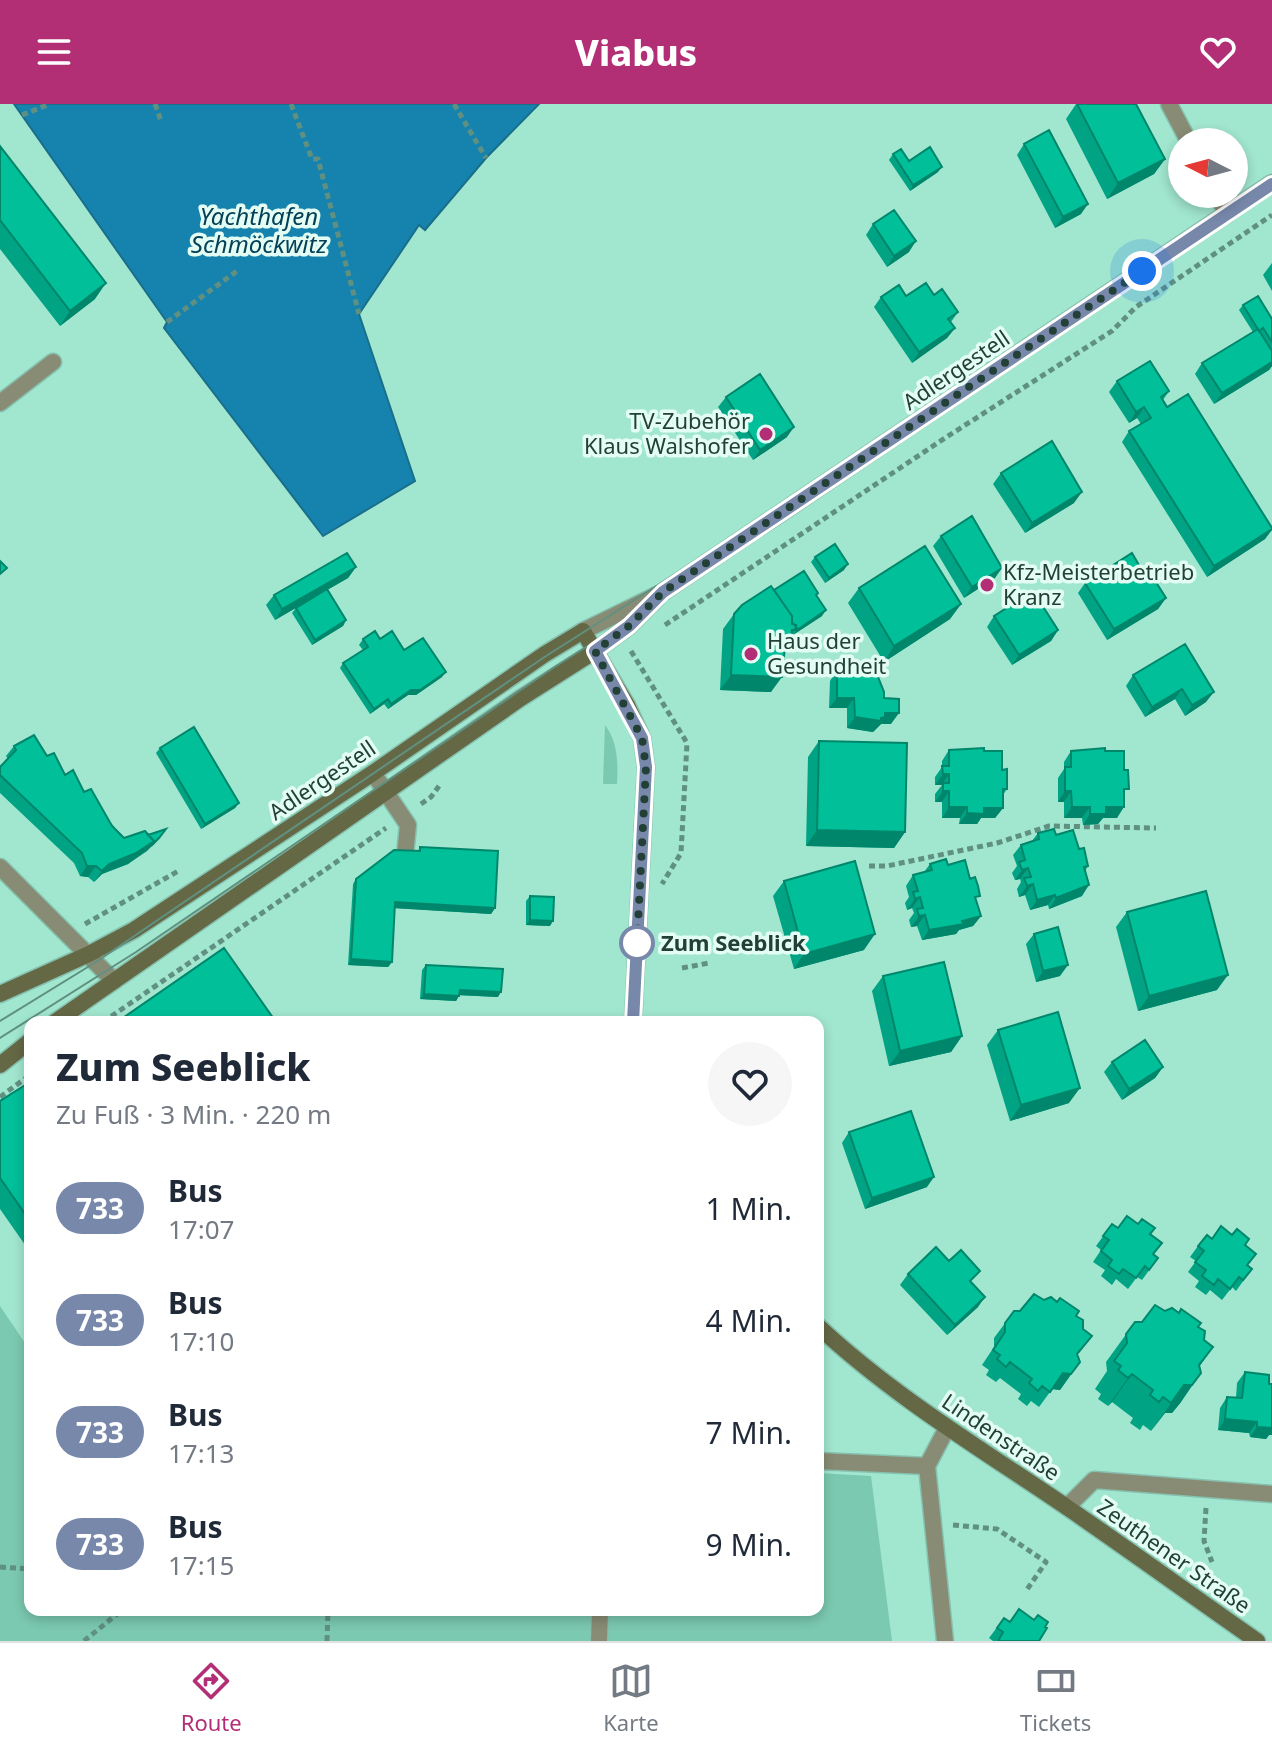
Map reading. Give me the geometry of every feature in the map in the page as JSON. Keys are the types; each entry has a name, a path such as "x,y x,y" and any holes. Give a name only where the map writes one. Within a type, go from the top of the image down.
{"main road":[{"path":"583,631 642,738 646,767 633,1016"},
{"name":"Adlergestell","path":"0,994 89,954 146,922 583,631"},
{"name":"Adlergestell","path":"64,1016 595,651"},
{"path":"0,1065 24,1046"},
{"name":"Lindenstraße","path":"824,1331 875,1376 1067,1507"},
{"name":"Zeuthener Straße","path":"1067,1507 1257,1641"}],"street":[{"path":"1169,104 1182,128"},
{"name":"Adlergestell","path":"583,631 663,592 1272,183"},
{"path":"1224,208 1227,214"},
{"path":"0,403 53,362"},
{"name":"Adlergestell","path":"595,651 629,626 663,592"},
{"path":"373,773 408,825 405,855"},
{"path":"0,867 114,981"},
{"path":"945,1641 927,1466 947,1428"},
{"path":"824,1461 927,1466"},
{"name":"Lindenstraße","path":"1067,1507 1094,1480 1272,1494"},
{"path":"599,1641 600,1616"}],"path":[{"path":"22,115 50,104"},
{"path":"155,104 161,121"},
{"path":"291,104 312,159 318,159 359,314"},
{"path":"454,104 486,158"},
{"path":"660,629 967,423 1112,331 1136,307 1272,215"},
{"path":"167,322 237,271"},
{"path":"649,684 687,743 681,853 663,883"},
{"path":"112,1016 431,797"},
{"path":"869,866 887,866 997,843 1049,826 1156,828"},
{"path":"662,944 683,946"},
{"path":"682,968 709,963"},
{"path":"0,1097 24,1079"},
{"path":"1207,1489 1204,1541 1212,1562"},
{"path":"932,1525 997,1529 1046,1562 1026,1591"},
{"path":"0,1567 24,1569"},
{"path":"84,1641 115,1616"},
{"path":"327,1641 328,1616"}],"green space":[{"path":"605,725 615,746 617,784 603,784"},
{"path":"0,1306 24,1342 24,1616 824,1616 824,1473 871,1476 892,1641 0,1641"}],"water":[{"name":"Yachthafen Schmöckwitz","path":"14,104 539,104 486,158 425,230 419,225 359,314 415,481 323,536 164,328 167,322"}],"building":[{"path":"1077,104 1136,104 1165,159 1118,183"},
{"path":"1049,130 1088,204 1063,217 1024,144"},
{"path":"0,146 106,283 70,311 0,220"},
{"path":"930,147 942,167 913,185 893,154 901,149 909,161"},
{"path":"894,210 916,241 894,256 873,224"},
{"path":"926,283 934,295 942,289 958,312 948,319 955,328 919,352 881,297 899,285 906,296"},
{"path":"1258,296 1272,319 1272,342 1263,328 1259,331 1243,305"},
{"path":"1258,329 1272,351 1272,362 1222,393 1202,363"},
{"path":"1150,361 1169,391 1161,397 1167,407 1188,394 1272,528 1214,566 1129,431 1151,418 1144,407 1136,412 1117,381"},
{"path":"760,374 794,427 760,450 726,397"},
{"path":"1052,441 1082,492 1032,523 1001,473"},
{"path":"972,516 1002,568 972,587 941,536"},
{"path":"835,544 848,564 829,578 815,557"},
{"path":"925,546 961,604 894,646 859,588"},
{"path":"347,553 356,567 282,609 274,595"},
{"path":"1132,553 1143,572 1147,568 1166,598 1114,629 1085,583"},
{"path":"0,561 7,568 0,574"},
{"path":"804,571 826,610 797,630 792,616 774,590"},
{"name":"Haus der Gesundheit","path":"771,586 792,616 792,624 796,625 792,630 791,646 785,646 782,677 731,675 734,614"},
{"path":"327,589 346,620 315,640 296,608"},
{"path":"1033,591 1058,630 1019,655 994,616"},
{"path":"375,631 380,639 392,631 404,650 423,638 446,672 420,690 411,690 391,704 388,699 374,709 343,663 368,647 363,639"},
{"path":"1185,644 1214,692 1192,705 1182,689 1152,707 1133,675"},
{"path":"837,670 876,672 884,698 899,699 899,713 885,713 881,721 855,717 854,698 837,698"},
{"path":"194,727 239,803 205,824 160,748"},
{"path":"34,735 47,756 54,753 65,775 73,770 84,792 91,789 112,826 124,838 145,831 154,841 136,853 109,864 102,871 96,866 87,866 82,853 0,775 0,767 16,750 14,746"},
{"path":"819,741 907,743 905,832 817,830"},
{"path":"984,748 984,751 1002,751 1002,770 1007,769 1003,808 984,808 984,814 967,813 967,807 949,807 949,791 943,791 943,783 949,783 949,774 943,774 942,766 949,766 949,750"},
{"path":"1105,748 1105,751 1124,751 1124,770 1128,770 1129,789 1124,789 1124,807 1106,807 1106,814 1090,814 1090,807 1072,807 1071,791 1065,791 1065,767 1071,767 1071,751"},
{"path":"166,829 151,846 154,841 148,835"},
{"path":"1054,829 1056,835 1073,830 1079,849 1084,848 1088,866 1084,867 1089,885 1056,898 1055,895 1037,900 1033,884 1027,886 1024,878 1031,877 1028,868 1022,870 1019,862 1025,860 1021,845 1039,839 1038,833"},
{"path":"420,847 498,851 495,908 395,902 392,962 351,959 356,879 394,850 420,851"},
{"path":"946,859 948,865 965,860 970,879 975,877 978,886 980,896 975,897 981,916 962,921 964,924 929,930 925,915 919,916 917,909 923,908 920,897 915,899 913,892 918,891 913,875 932,870 930,864"},
{"path":"855,861 875,934 804,954 784,881"},
{"path":"1206,891 1228,975 1149,996 1127,912"},
{"path":"530,896 554,897 553,921 530,920"},
{"path":"1058,927 1068,965 1043,971 1034,934"},
{"path":"224,948 272,1016 126,1016"},
{"path":"944,962 962,1036 900,1051 883,976"},
{"path":"426,965 503,969 501,992 460,990 459,996 424,994"},
{"path":"1058,1012 1080,1088 1021,1105 998,1030"},
{"path":"1145,1040 1163,1067 1129,1089 1112,1062"},
{"path":"24,1086 24,1212 0,1178 0,1101"},
{"path":"911,1111 934,1177 872,1198 849,1132"},
{"path":"1127,1216 1138,1224 1142,1219 1155,1228 1150,1234 1162,1243 1153,1254 1158,1258 1149,1270 1145,1266 1136,1278 1123,1269 1119,1274 1108,1266 1112,1260 1101,1251 1109,1240 1103,1236 1112,1224 1118,1228"},
{"path":"1221,1226 1232,1235 1237,1229 1249,1239 1245,1245 1256,1254 1247,1265 1252,1269 1243,1280 1239,1277 1230,1289 1218,1279 1214,1285 1202,1276 1206,1270 1195,1262 1204,1251 1198,1246 1207,1235 1212,1239"},
{"path":"936,1247 949,1261 961,1250 980,1271 970,1281 985,1297 955,1325 908,1274"},
{"path":"1034,1294 1044,1300 1051,1297 1057,1302 1060,1298 1079,1311 1076,1316 1083,1320 1083,1329 1092,1336 1077,1354 1080,1362 1071,1374 1063,1373 1050,1392 1042,1386 1038,1391 1029,1383 1032,1379 1010,1362 1006,1367 997,1359 1000,1355 993,1350 1005,1332 1005,1323"},
{"path":"1155,1305 1165,1311 1172,1308 1179,1313 1181,1309 1201,1323 1198,1327 1205,1331 1204,1340 1213,1347 1199,1365 1201,1373 1192,1385 1184,1385 1171,1403 1163,1397 1159,1402 1150,1395 1153,1390 1132,1374 1128,1378 1118,1370 1121,1366 1114,1361 1127,1343 1126,1334 1135,1322 1142,1322"},
{"path":"1245,1372 1269,1375 1269,1384 1272,1384 1272,1428 1257,1427 1257,1422 1225,1419 1227,1397 1242,1398"},
{"path":"1019,1609 1034,1620 1038,1615 1048,1622 1039,1641 998,1641 1003,1632 997,1628 1004,1618 1010,1622"}],"tram line":[{"path":"0,1021 96,962 546,656 762,519 1272,175"},
{"path":"35,1016 136,952 553,668 778,525 1272,191"},
{"path":"0,1038 24,1023"}],"bus line":[{"name":"733","path":"633,1016 646,767 642,738 627,705 595,651 629,626 663,592 1272,184"}],"place":[{"name":"TV-Zubehör Klaus Walshofer","path":"766,434"},
{"name":"Kfz-Meisterbetrieb Kranz","path":"987,585"},
{"name":"Haus der Gesundheit","path":"751,654"},
{"name":"Zum Seeblick","path":"637,943"}],"route":[{"path":"637,943 646,767 642,738 627,705 595,651 629,626 663,592 1142,271"}]}
